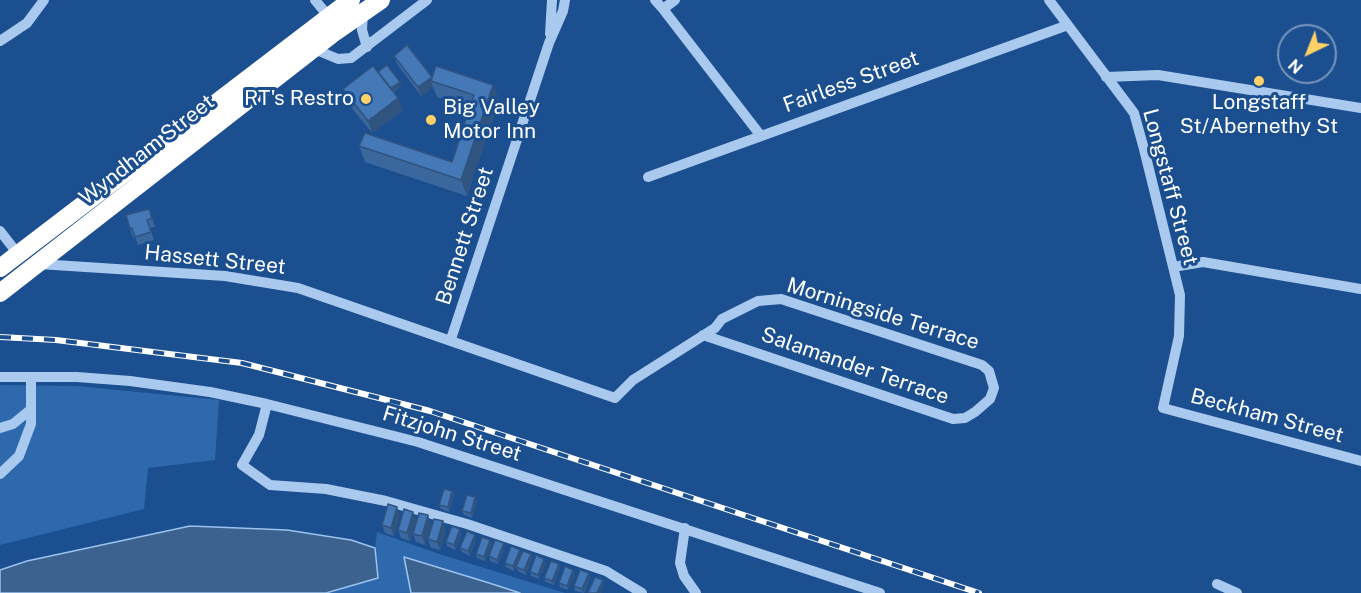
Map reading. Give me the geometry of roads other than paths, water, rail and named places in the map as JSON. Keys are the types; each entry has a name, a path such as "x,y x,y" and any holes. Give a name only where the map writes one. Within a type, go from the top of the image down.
{"highway":[{"name":"Wyndham Street","path":"0,268 329,17 381,0"},
{"name":"Wyndham Street","path":"0,293 314,49 357,6"},
{"path":"18,254 38,264"}],"street":[{"path":"0,41 27,23 44,0"},
{"path":"315,0 329,17"},
{"path":"314,49 331,57 345,59 367,47 427,0"},
{"name":"Bennett Street","path":"549,43 552,0"},
{"name":"Bennett Street","path":"451,339 565,0"},
{"path":"655,0 761,136"},
{"path":"663,9 675,0"},
{"name":"Longstaff Street","path":"1049,0 1134,113 1180,295 1179,336 1163,408"},
{"path":"357,6 367,47"},
{"name":"Fairless Street","path":"648,177 1068,24"},
{"path":"1106,77 1158,75 1361,108"},
{"path":"0,231 18,254"},
{"path":"1173,267 1203,262 1361,290"},
{"name":"Hassett Street","path":"38,264 225,276 298,288 451,339"},
{"name":"Morningside Terrace","path":"451,339 615,398 633,380 703,335 722,319 758,301 781,299 982,365 989,371 992,379 994,388 990,399"},
{"name":"Salamander Terrace","path":"703,335 953,419 965,418 990,399"},
{"name":"Fitzjohn Street","path":"0,377 77,377 210,392 418,441 880,593"},
{"path":"0,474 19,456 24,446 31,424 31,377"},
{"path":"267,404 260,435 242,465 270,485 326,489 386,501 467,524 606,571 642,593"},
{"name":"Beckham Street","path":"1163,408 1361,461"},
{"path":"0,428 13,424 30,410"},
{"path":"685,528 680,563 690,591"},
{"path":"1217,584 1237,593"}],"railway":[{"path":"0,337 56,340 242,363 430,411 979,593"}],"place":[{"name":"Longstaff St/Abernethy St","path":"1259,81"},
{"name":"RT's Restro","path":"366,99"},
{"name":"Big Valley Motor Inn","path":"431,120"}]}
